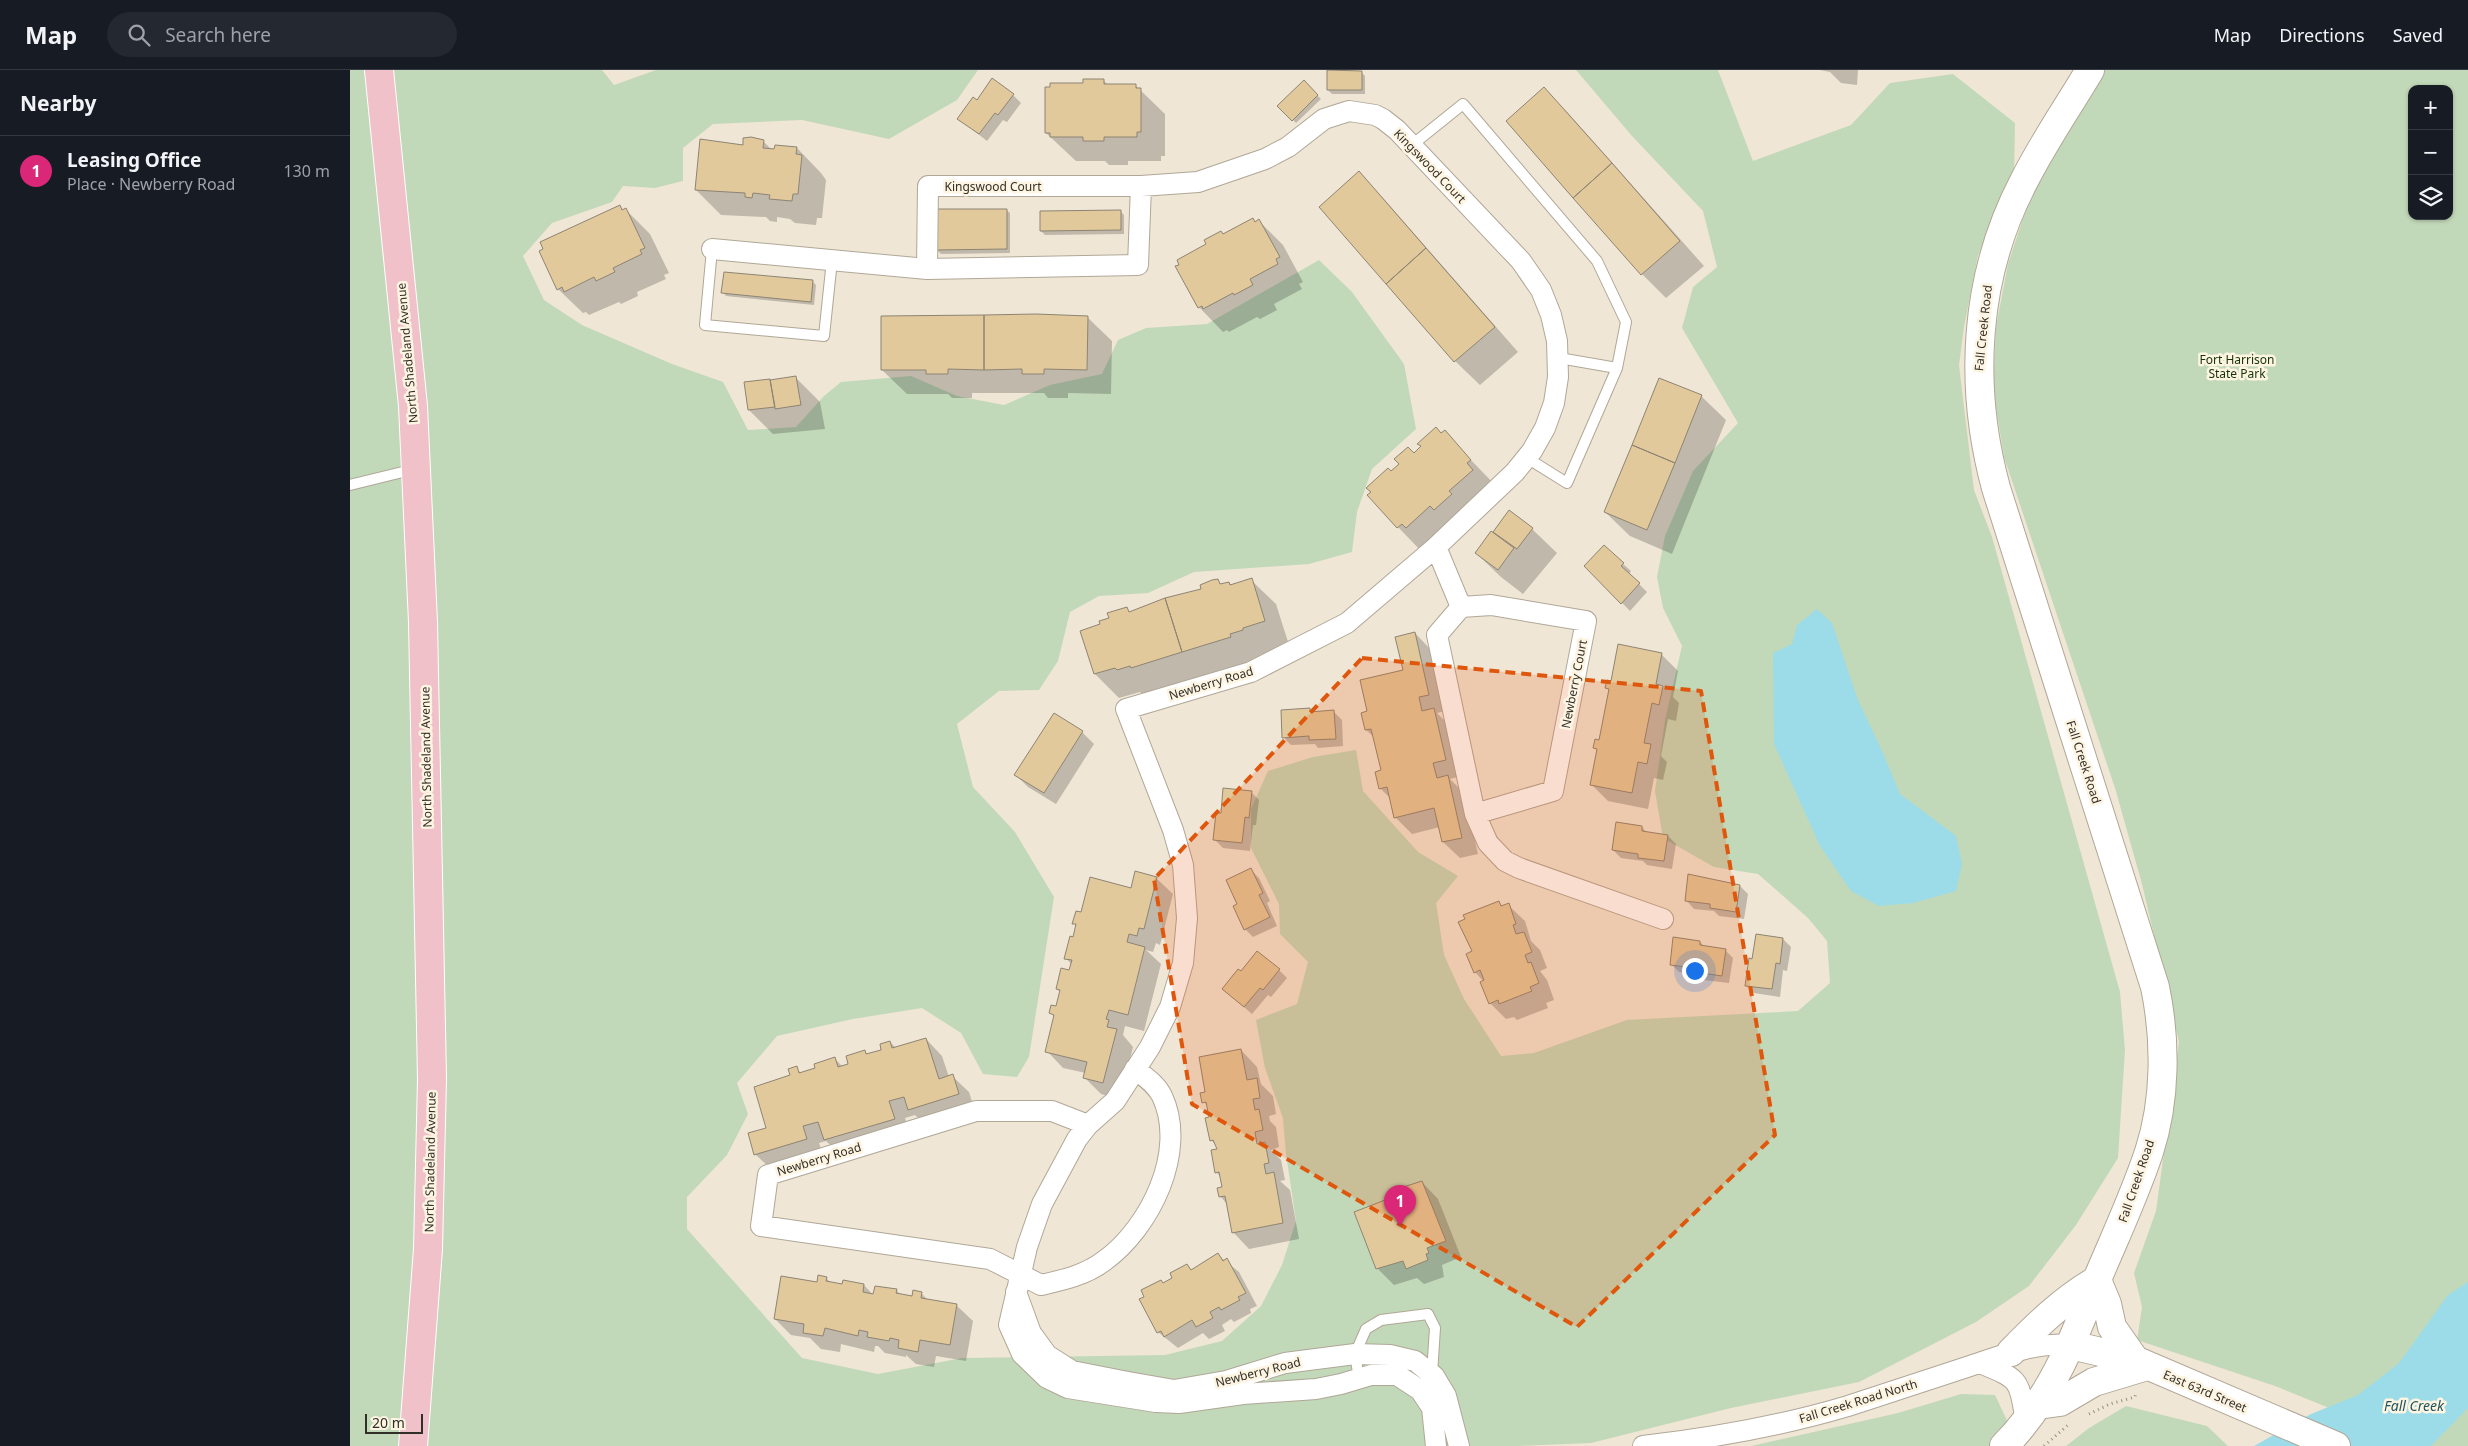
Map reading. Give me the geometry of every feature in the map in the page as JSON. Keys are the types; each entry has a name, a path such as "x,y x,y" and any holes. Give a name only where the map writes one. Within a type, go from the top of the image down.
{"main road":[{"name":"North Shadeland Avenue","path":"378,70 408,350 423,622 432,1079 428,1249 413,1446"},
{"name":"Fall Creek Road","path":"2004,1446 2032,1413 2071,1345 2122,1224 2151,1144 2163,1071 2160,1011 2151,972 1996,488 1984,436 1978,371 1983,309 1994,256 2002,231 2024,180 2090,70"},
{"path":"2011,1352 2032,1329 2078,1291 2097,1280 2112,1327 2140,1370 2094,1382 2060,1402 2032,1413"},
{"name":"East 63rd Street","path":"2071,1345 2140,1370 2183,1381 2336,1446"}],"street":[{"name":"Kingswood Court","path":"927,269 928,186 1141,186 1198,182 1249,166 1288,147 1324,119 1349,111 1367,113 1383,119 1412,145 1532,275 1551,315 1559,358"},
{"path":"712,249 927,269 1138,265 1141,186"},
{"name":"Newberry Road","path":"1436,1446 1432,1408 1420,1390 1397,1375 1371,1375 1316,1389 1243,1394 1179,1403 1156,1402 1068,1388 1047,1378 1022,1354 1009,1325 1018,1283 1042,1204 1068,1155 1088,1125 1115,1102 1159,1031 1173,998 1183,963 1187,918 1185,882 1178,847 1126,709 1251,672 1347,624 1436,547 1516,472 1541,436 1551,412 1558,377 1559,358"},
{"path":"1436,547 1461,607 1437,635 1475,814 1488,843 1512,865 1663,919"},
{"name":"Newberry Court","path":"1461,607 1491,605 1586,621 1553,790 1475,814"},
{"name":"Newberry Road","path":"1018,1283 1041,1285 1071,1278 1104,1262 1129,1238 1150,1208 1166,1166 1169,1144 1168,1118 1161,1095 1152,1082 1136,1069"},
{"name":"Newberry Road","path":"1088,1125 1052,1111 976,1110 768,1175 761,1226 990,1259 1018,1283 1031,1333 1047,1354 1072,1371 1174,1390 1226,1381 1284,1363 1355,1354 1390,1355 1415,1361 1432,1374 1446,1396 1459,1446"},
{"name":"Fall Creek Road North","path":"1643,1446 1720,1436 1803,1418 1846,1406 2011,1352 2050,1344 2071,1345"},
{"path":"1980,1362 2006,1373 2016,1382 2032,1413"}],"lane":[{"path":"1412,145 1463,104 1597,261 1626,322 1617,368 1567,483 1527,458"},
{"path":"712,249 705,325 824,336 832,260"},
{"path":"1559,358 1617,368"},
{"path":"350,485 416,469"},
{"path":"1359,1379 1355,1354 1366,1329 1381,1320 1428,1314 1435,1328 1432,1374"}],"path":[{"path":"2086,1415 2110,1404 2135,1397 2140,1370"},
{"path":"2044,1446 2071,1422"}],"highlighted area":[{"path":"1362,658 1701,691 1775,1135 1577,1327 1192,1104 1154,879"}],"green space":[{"path":"350,70 602,70 614,85 656,70 978,70 957,100 889,139 802,120 713,124 683,148 683,181 655,188 623,186 612,202 552,223 523,256 544,300 582,325 672,364 723,382 748,430 796,427 824,396 841,382 911,376 957,396 1004,405 1050,385 1102,374 1118,340 1146,328 1207,324 1319,260 1352,292 1404,364 1416,429 1372,469 1357,512 1352,552 1309,564 1194,572 1148,593 1099,596 1070,612 1058,661 1039,690 999,691 957,724 973,787 1015,832 1054,897 1029,1057 1017,1077 983,1074 961,1033 922,1008 853,1019 777,1036 737,1083 748,1114 727,1155 687,1197 687,1229 802,1358 878,1374 962,1358 1165,1355 1222,1341 1261,1306 1282,1265 1296,1221 1286,1154 1283,1118 1265,1068 1256,1020 1297,1004 1308,962 1280,934 1279,904 1251,848 1251,809 1268,771 1313,757 1356,750 1363,791 1418,852 1458,876 1436,903 1444,955 1464,999 1501,1056 1534,1053 1627,1020 1798,1011 1830,983 1827,941 1808,918 1758,874 1714,867 1663,838 1655,791 1665,720 1682,646 1663,608 1657,577 1665,536 1693,471 1738,423 1682,328 1693,287 1717,267 1703,211 1632,136 1576,70 1718,70 1753,161 1851,125 1890,83 1953,74 2015,123 2014,175 1978,255 1964,327 1959,365 1974,490 1992,537 2120,992 2125,1050 2118,1158 2076,1225 2029,1286 1976,1322 1859,1382 1731,1408 1591,1443 1517,1446 350,1446"},
{"name":"Fort Harrison State Park","path":"2101,70 2468,70 2468,1446 2423,1446 2275,1386 2137,1340 2142,1307 2134,1273 2156,1211 2179,1042 2142,884 2115,788 2004,457 1993,389 1996,327 2008,264 2028,203"},
{"path":"1961,1394 1995,1395 2019,1446 1751,1446 1898,1413"},
{"path":"2126,1406 2207,1426 2228,1446 2066,1446 2089,1428"}],"water":[{"path":"1817,609 1832,623 1858,700 1900,794 1956,836 1962,864 1956,891 1913,903 1879,906 1851,891 1820,846 1774,744 1773,653 1792,644 1797,625"},
{"name":"Fall Creek","path":"2468,1282 2468,1408 2431,1446 2254,1446 2311,1414 2358,1395 2399,1363 2448,1295"}],"building":[{"path":"1327,70 1362,71 1362,90 1327,90"},
{"path":"992,78 1014,94 998,115 995,113 979,134 957,119 973,97 977,100"},
{"path":"1083,79 1104,79 1104,84 1136,84 1136,88 1141,88 1141,132 1137,132 1137,137 1104,137 1104,141 1083,141 1083,137 1050,137 1050,133 1045,133 1045,87 1050,87 1050,83 1083,83"},
{"path":"1304,80 1318,95 1292,121 1277,106"},
{"path":"1544,87 1612,163 1573,198 1506,121"},
{"path":"751,137 764,140 763,148 774,149 775,145 797,147 796,154 802,155 798,194 793,194 792,201 769,199 770,195 753,193 752,198 745,197 745,193 695,190 700,139 743,145 743,138"},
{"path":"1612,163 1680,241 1641,275 1573,198"},
{"path":"1359,171 1426,248 1386,284 1319,207"},
{"path":"620,205 622,210 626,208 645,248 640,250 642,254 613,268 615,272 596,281 594,277 564,292 562,287 557,290 539,251 543,249 540,242"},
{"path":"936,209 1007,209 1007,249 936,250"},
{"path":"1121,210 1121,230 1040,231 1040,211"},
{"path":"1253,218 1255,222 1259,219 1280,257 1276,259 1278,264 1250,279 1253,285 1203,309 1202,306 1198,308 1175,266 1179,265 1177,260 1206,244 1204,240 1221,231 1223,234"},
{"path":"1426,248 1495,327 1454,362 1386,284"},
{"path":"724,272 813,280 811,302 721,293"},
{"path":"984,315 1088,316 1087,370 1044,369 1044,374 1022,374 1022,369 984,370"},
{"path":"984,315 984,370 948,369 948,374 926,374 926,370 881,370 881,316"},
{"path":"796,376 801,405 775,409 770,380"},
{"path":"1659,378 1702,395 1675,463 1632,445"},
{"path":"770,379 775,407 748,410 744,382"},
{"path":"1436,427 1441,433 1445,430 1471,460 1467,463 1473,470 1449,491 1452,494 1434,510 1430,506 1406,528 1402,524 1397,528 1367,495 1371,492 1366,488 1388,468 1391,471 1399,464 1394,459 1408,447 1414,453 1421,446 1417,444"},
{"path":"1632,445 1675,463 1647,530 1604,512"},
{"path":"1509,510 1533,528 1517,549 1493,532"},
{"path":"1491,531 1514,548 1498,570 1475,553"},
{"path":"1604,545 1624,563 1621,566 1640,583 1621,604 1584,566"},
{"path":"1252,578 1265,621 1230,634 1231,637 1182,652 1165,598 1201,589 1200,585 1212,580 1218,579 1220,584 1229,582 1230,585"},
{"path":"1165,598 1182,652 1131,668 1130,666 1117,670 1115,668 1094,674 1080,631 1100,624 1099,621 1109,618 1107,613 1127,607 1129,612"},
{"path":"1415,632 1429,695 1419,697 1422,711 1434,708 1446,760 1433,763 1437,778 1448,775 1462,838 1442,842 1434,808 1394,818 1387,787 1379,789 1375,772 1381,770 1371,729 1365,730 1361,713 1367,711 1360,680 1403,670 1395,637"},
{"path":"1618,644 1662,653 1656,684 1663,686 1659,705 1652,703 1644,743 1651,744 1647,764 1638,762 1632,793 1590,785 1597,749 1593,748 1595,739 1599,740 1609,689 1605,688 1607,680 1611,681"},
{"path":"1310,708 1310,712 1334,710 1336,739 1309,740 1309,736 1282,738 1281,710"},
{"path":"1054,713 1083,731 1044,793 1014,775"},
{"path":"1223,788 1252,791 1249,818 1245,817 1242,843 1213,840 1216,813 1221,813"},
{"path":"1616,822 1642,826 1642,831 1668,835 1664,861 1638,858 1638,854 1612,850"},
{"path":"1251,868 1263,893 1259,895 1270,917 1244,930 1233,906 1237,904 1226,880"},
{"path":"1135,871 1157,877 1144,929 1139,928 1137,936 1129,934 1127,942 1145,947 1128,1015 1109,1010 1106,1019 1109,1020 1107,1027 1117,1029 1103,1083 1083,1078 1087,1062 1045,1052 1054,1015 1049,1013 1051,1005 1056,1006 1060,990 1056,989 1061,968 1069,970 1072,960 1064,959 1070,936 1073,937 1076,924 1072,924 1076,911 1081,912 1090,877 1131,888"},
{"path":"1688,874 1740,885 1736,912 1710,908 1710,904 1685,901"},
{"path":"1499,901 1501,906 1509,903 1516,924 1513,925 1516,934 1524,932 1532,952 1525,955 1528,963 1531,962 1539,983 1530,987 1532,991 1499,1004 1498,1000 1489,1004 1480,982 1484,980 1480,970 1474,973 1466,954 1472,951 1458,922 1465,919 1463,915"},
{"path":"1756,934 1783,938 1780,964 1776,963 1772,989 1745,986 1749,958 1752,959"},
{"path":"1673,937 1700,941 1700,945 1726,949 1722,976 1695,972 1695,968 1670,965"},
{"path":"1257,951 1280,969 1263,990 1260,988 1244,1007 1222,989 1238,969 1241,971"},
{"path":"926,1038 939,1079 953,1074 959,1094 908,1110 904,1097 889,1101 895,1119 824,1140 818,1122 803,1126 807,1139 754,1155 748,1133 766,1128 754,1087 790,1075 788,1069 797,1066 799,1073 815,1068 814,1064 835,1057 838,1067 848,1064 846,1056 865,1050 866,1054 881,1050 880,1044 890,1041 892,1048"},
{"path":"1241,1049 1247,1080 1257,1078 1260,1098 1253,1099 1255,1110 1259,1109 1263,1130 1255,1132 1257,1144 1265,1142 1269,1163 1264,1164 1266,1174 1274,1172 1283,1223 1232,1233 1225,1196 1219,1197 1217,1188 1222,1187 1219,1172 1215,1173 1211,1150 1217,1149 1213,1140 1210,1141 1205,1118 1209,1117 1206,1102 1202,1103 1200,1093 1205,1092 1199,1057"},
{"path":"1422,1181 1446,1241 1427,1248 1429,1253 1426,1254 1428,1260 1406,1269 1403,1261 1376,1269 1354,1212 1393,1197 1391,1191"},
{"path":"1218,1253 1223,1261 1227,1258 1246,1293 1238,1297 1240,1300 1221,1310 1219,1307 1210,1312 1213,1318 1196,1327 1192,1320 1164,1337 1161,1331 1157,1333 1139,1299 1144,1297 1141,1290 1161,1280 1163,1283 1172,1278 1170,1273 1187,1264 1191,1270"},
{"path":"818,1275 827,1277 826,1281 842,1284 843,1280 864,1284 863,1292 873,1294 875,1286 897,1289 896,1293 912,1296 913,1290 922,1292 921,1298 957,1304 950,1345 920,1340 918,1352 898,1348 899,1340 890,1338 889,1341 867,1337 868,1332 859,1330 858,1336 825,1328 823,1336 803,1333 804,1324 774,1319 781,1276 817,1282"}],"place":[{"name":"Leasing Office","path":"1400,1226"}]}
